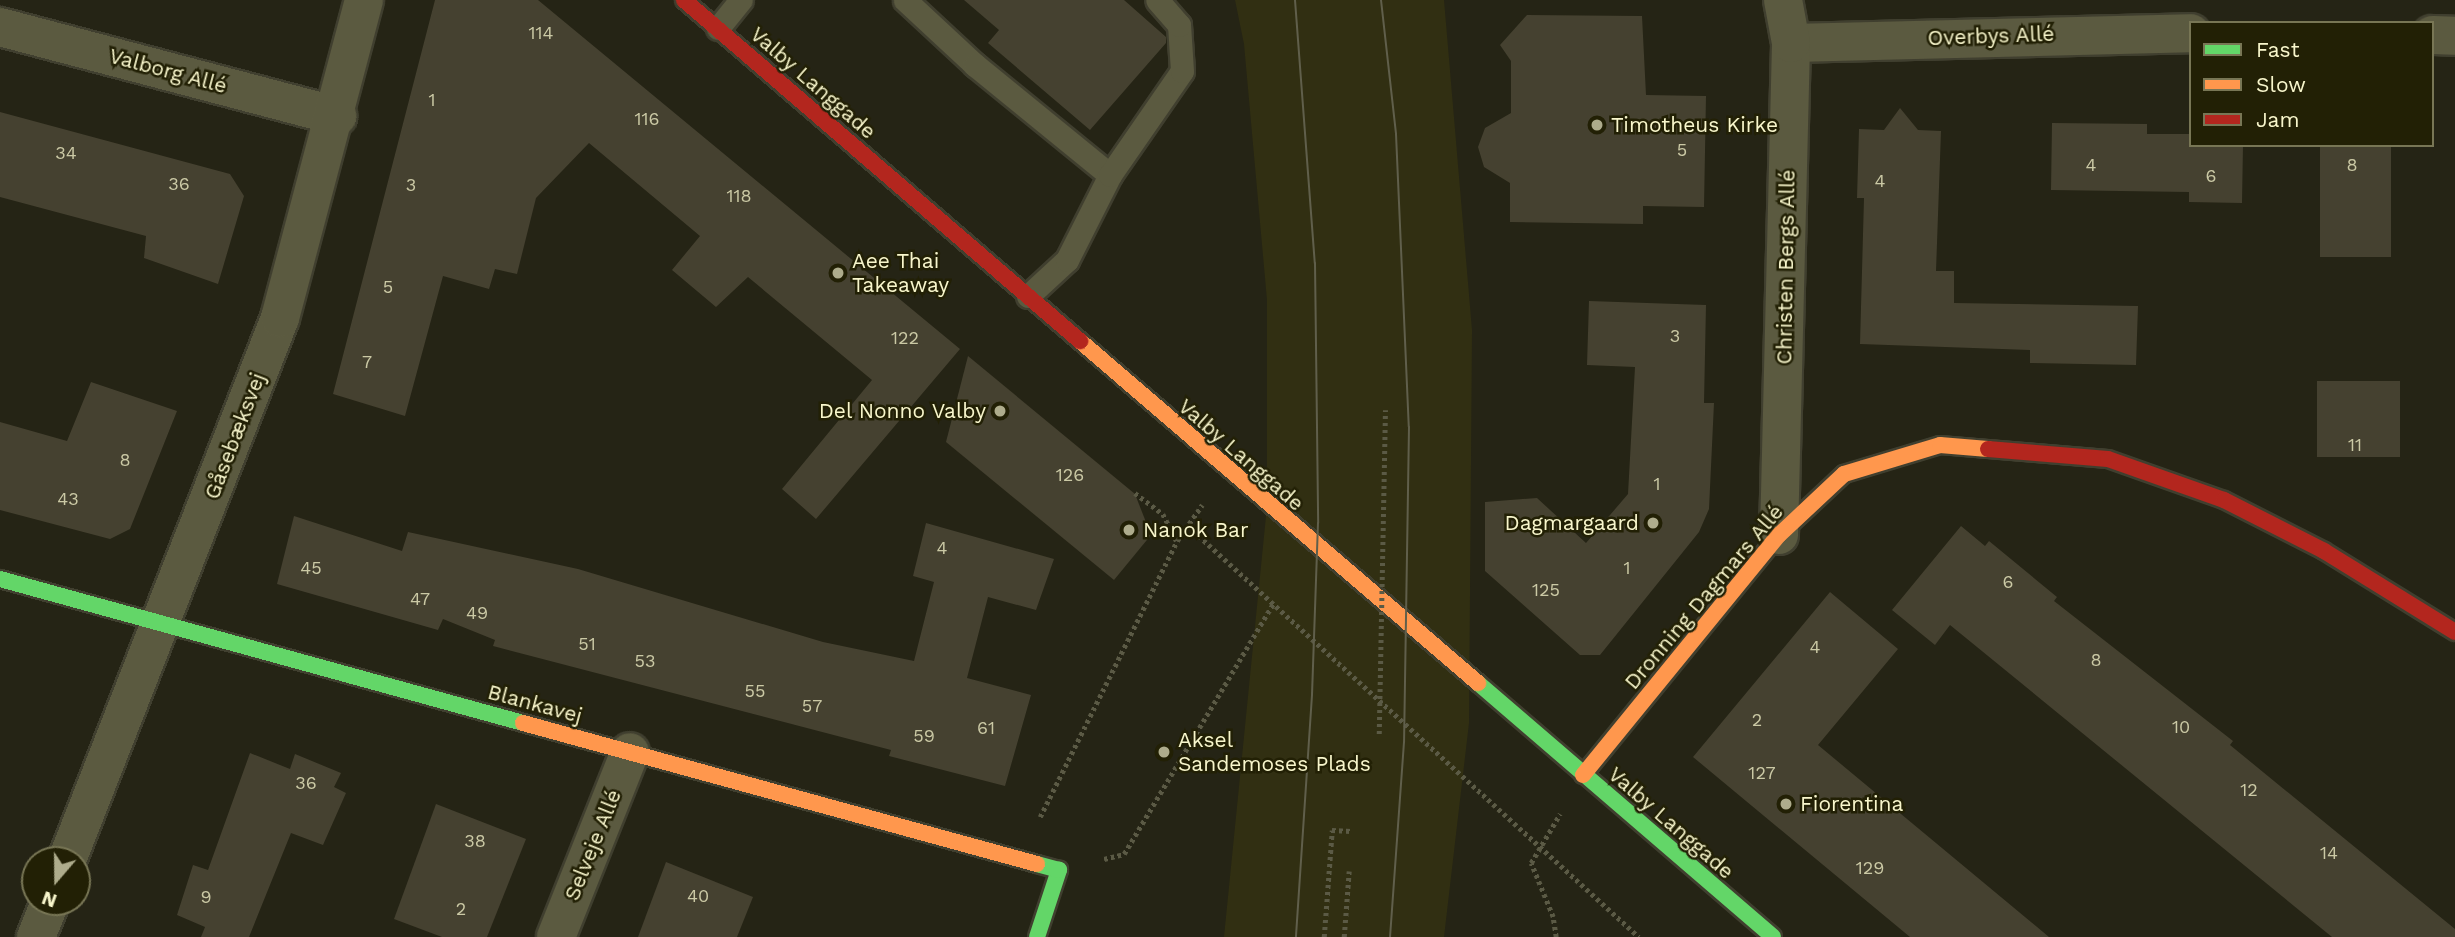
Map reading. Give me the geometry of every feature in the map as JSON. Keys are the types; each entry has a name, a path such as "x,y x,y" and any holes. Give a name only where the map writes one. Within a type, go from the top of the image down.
{"street":[{"name":"Gåsebæksvej","path":"73,846 280,318 337,116 364,0"},
{"name":"Valby Langgade","path":"684,0 1773,937"},
{"name":"Christen Bergs Allé","path":"1779,535 1791,43 1783,0"},
{"name":"Valborg Allé","path":"0,27 337,116"},
{"name":"Overbys Allé","path":"1791,43 2189,33"},
{"path":"2434,35 2455,36"},
{"name":"Dronning Dagmars Allé","path":"1583,775 1779,535 1844,474 1940,445 2108,459 2224,500 2324,551 2455,632"},
{"name":"Blankavej","path":"0,579 1059,870"},
{"name":"Selveje Allé","path":"556,937 630,752"},
{"path":"1037,937 1059,870"},
{"path":"36,937 44,916"}],"lane":[{"path":"718,28 741,0"},
{"path":"905,0 975,65 1110,175"},
{"path":"1028,296 1067,260 1110,175 1182,71 1179,25 1157,0"}],"path":[{"path":"1379,734 1385,410"},
{"path":"1135,493 1163,514 1178,541"},
{"path":"1019,859 1178,541 1188,526 1502,808 1541,849 1639,937"},
{"path":"1059,870 1124,854 1274,602"},
{"path":"1324,937 1332,830 1351,831"},
{"path":"1541,849 1531,863 1553,917 1556,937"},
{"path":"1344,937 1349,871"}],"shaded area":[{"path":"1235,0 1444,0 1472,330 1469,723 1444,937 1224,937 1267,506 1267,300 1244,44"}],"building":[{"path":"435,0 538,0 960,349 816,519 782,489 872,380 748,277 716,307 672,270 700,236 589,143 536,198 517,274 495,269 489,289 443,276 405,416 333,394"},
{"path":"964,0 1124,0 1166,37 1166,43 1090,130 988,43 999,30"},
{"name":"Timotheus Kirke","path":"1527,15 1642,16 1646,95 1706,96 1704,207 1643,206 1643,224 1510,222 1510,183 1484,167 1478,147 1485,128 1511,113 1511,61 1500,45"},
{"path":"1900,108 1918,130 1941,131 1936,271 1954,271 1954,303 2138,306 2136,365 2030,363 2030,350 1860,344 1864,198 1857,198 1859,129 1884,130"},
{"path":"0,112 230,174 244,196 218,284 144,258 146,236 0,197"},
{"path":"2052,123 2147,124 2147,134 2189,134 2189,147 2243,147 2242,203 2189,202 2189,192 2051,190"},
{"path":"2320,147 2391,147 2391,257 2320,257"},
{"name":"Dagmargaard","path":"1589,301 1706,305 1704,403 1714,403 1709,509 1699,532 1600,655 1580,655 1485,571 1485,502 1537,498 1586,543 1628,494 1635,367 1587,365"},
{"path":"968,356 1135,494 1151,535 1114,580 946,442"},
{"path":"2317,381 2400,381 2400,457 2317,457"},
{"path":"91,382 177,411 130,529 110,539 0,510 0,422 67,441"},
{"path":"294,516 402,551 408,532 578,569 823,642 914,661 934,582 913,576 926,523 1054,559 1036,610 988,597 967,678 1031,695 1005,786 889,756 891,750 493,646 495,640 443,619 438,630 277,584"},
{"path":"1961,526 1985,546 1989,541 2057,597 2054,601 2233,741 2230,745 2455,929 2455,937 2332,937 1950,625 1935,645 1892,610"},
{"path":"1830,592 1898,649 1818,745 2049,937 1910,937 1693,757"},
{"path":"250,753 290,769 295,754 341,773 334,787 346,793 323,845 291,833 249,937 201,937 205,927 177,915 193,865 208,870"},
{"path":"436,804 526,839 487,937 442,937 394,919"},
{"path":"666,862 753,897 737,937 638,937"}],"tram line":[{"path":"1295,0 1315,263 1318,523 1312,695 1296,937"},
{"path":"1381,0 1396,134 1409,427 1404,742 1390,937"}],"traffic: fast":[{"path":"0,579 523,723"},
{"path":"1478,683 1773,937"},
{"path":"1037,864 1059,870 1037,937"}],"traffic: slow":[{"path":"1080,341 1478,683"},
{"path":"1583,775 1779,535 1844,474 1940,445 1988,449"},
{"path":"523,723 1037,864"}],"traffic: jam":[{"path":"684,0 1080,341"},
{"path":"1988,449 2108,459 2224,500 2324,551 2455,632"}],"place":[{"name":"Timotheus Kirke","path":"1597,125"},
{"name":"Aee Thai Takeaway","path":"838,273"},
{"name":"Del Nonno Valby","path":"1000,411"},
{"name":"Dagmargaard","path":"1653,523"},
{"name":"Nanok Bar","path":"1129,530"},
{"name":"Aksel Sandemoses Plads","path":"1164,752"},
{"name":"Fiorentina","path":"1786,804"}]}
